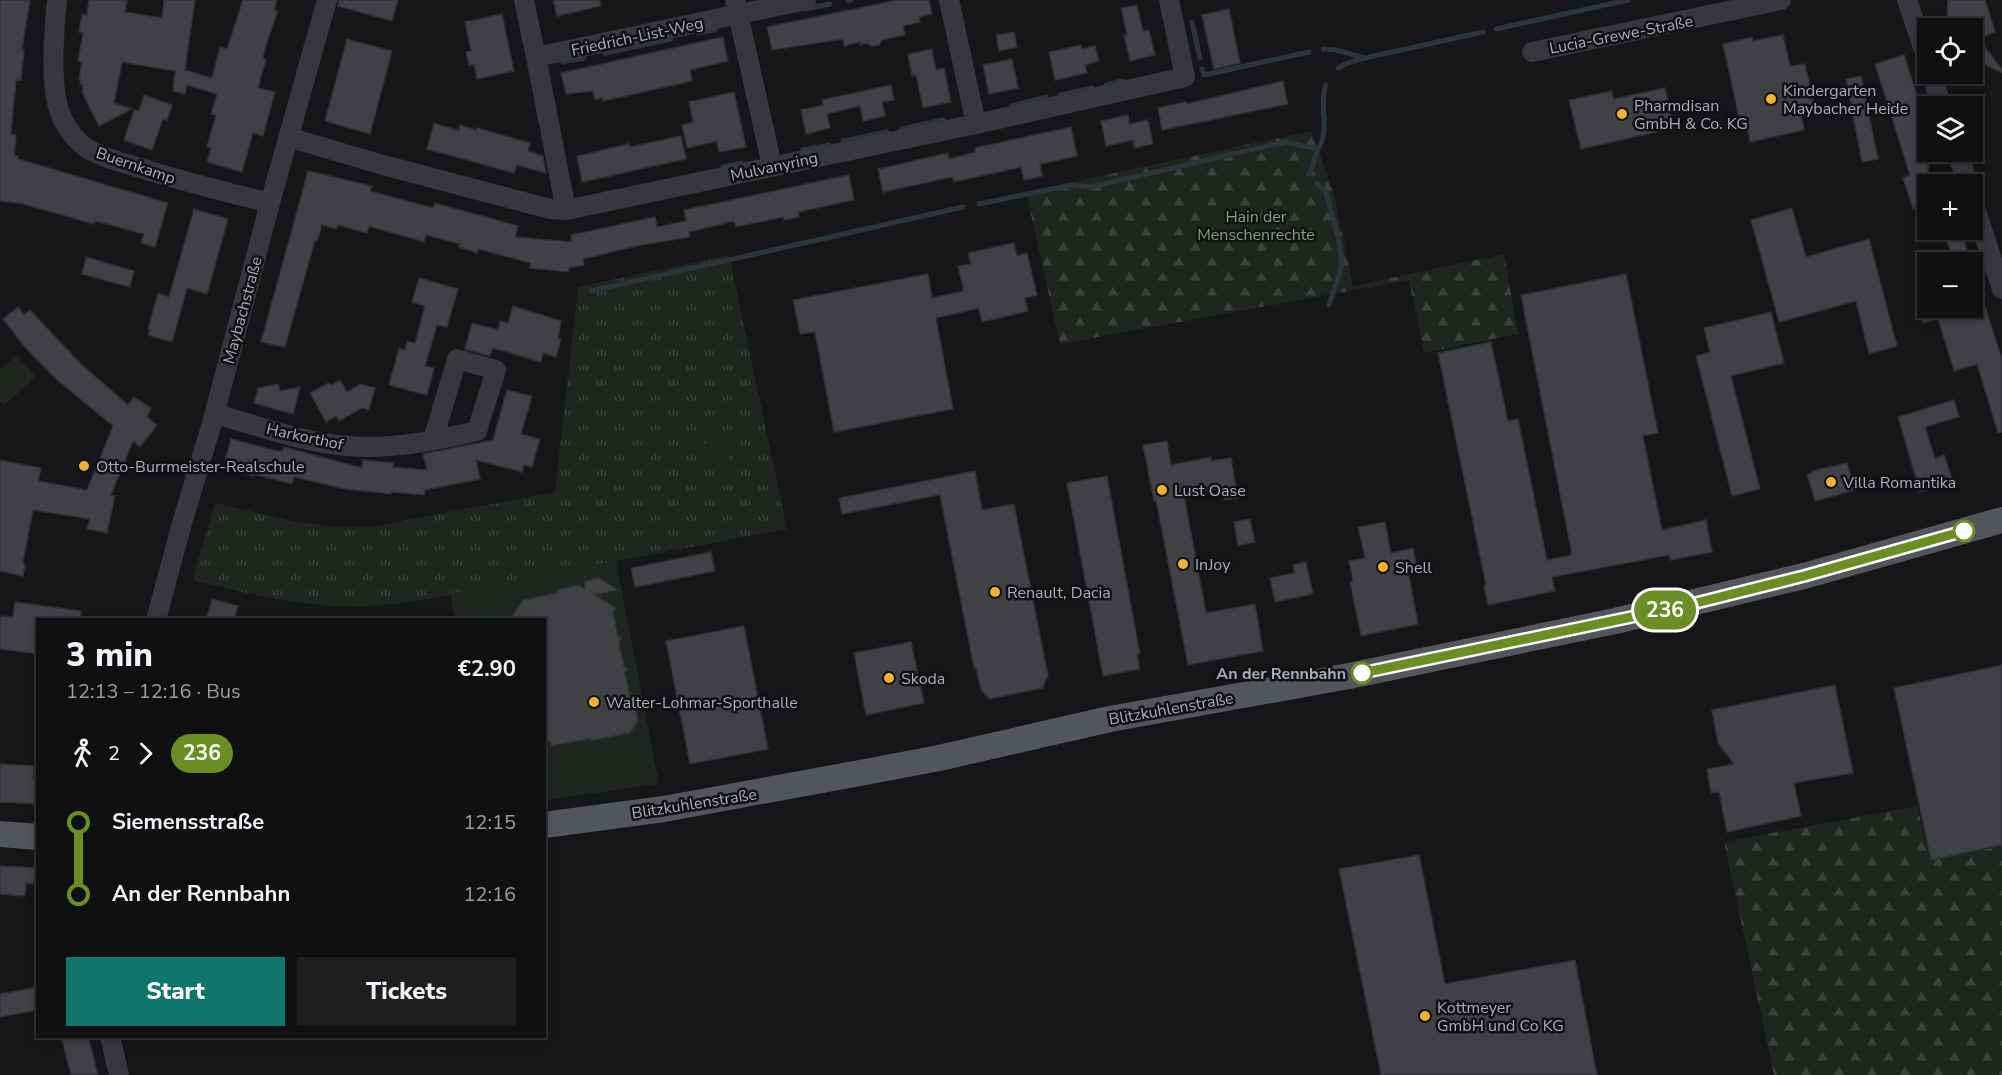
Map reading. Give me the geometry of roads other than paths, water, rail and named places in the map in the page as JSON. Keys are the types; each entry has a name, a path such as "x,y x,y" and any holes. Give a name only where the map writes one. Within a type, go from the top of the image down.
{"main road":[{"name":"Blitzkuhlenstraße","path":"546,825 664,809 939,758 1110,719 1349,676 1592,626 1804,576 2002,520"},
{"path":"0,834 36,837"}],"street":[{"name":"Buernkamp","path":"57,0 54,54 58,109 69,130 85,147 110,158 170,177 270,203"},
{"name":"Maybachstraße","path":"157,618 215,414 270,203 327,0"},
{"path":"524,0 566,210"},
{"name":"Friedrich-List-Weg","path":"536,57 737,7 806,0"},
{"path":"949,0 976,124"},
{"name":"Mulvanyring","path":"288,137 372,162 550,209 566,210 976,124 1185,77 1168,0"},
{"name":"Lucia-Grewe-Straße","path":"1532,52 1781,0"},
{"path":"1907,0 1917,30"},
{"path":"737,7 772,166"},
{"path":"1983,232 2002,289"},
{"name":"Harkorthof","path":"215,414 302,438 350,446 376,447 433,440"},
{"path":"110,1038 119,1075"}],"waterway":[{"path":"1496,29 1628,0"},
{"path":"806,9 830,4"},
{"path":"1192,22 1200,58"},
{"path":"698,33 715,30"},
{"path":"1323,49 1365,58 1483,32"},
{"path":"605,53 671,39"},
{"path":"1202,69 1204,75 1309,52"},
{"path":"563,62 584,58"},
{"path":"1338,68 1364,58"},
{"path":"1106,85 1122,81"},
{"path":"979,204 1071,185 1091,187 1285,142 1318,149 1324,133 1323,101 1326,85"},
{"path":"1060,95 1092,88"},
{"path":"1011,106 1046,97"},
{"path":"902,129 943,120"},
{"path":"843,141 887,132"},
{"path":"803,150 829,145"},
{"path":"1310,173 1318,149"},
{"path":"723,167 741,163"},
{"path":"1317,184 1326,192 1339,241 1342,265 1329,305"},
{"path":"591,291 963,207"}],"place":[{"name":"Kindergarten Maybacher Heide","path":"1771,99"},
{"name":"Pharmdisan GmbH & Co. KG","path":"1622,114"},
{"name":"Otto-Burrmeister-Realschule","path":"84,466"},
{"name":"Villa Romantika","path":"1831,482"},
{"name":"Lust Oase","path":"1162,490"},
{"name":"InJoy","path":"1183,564"},
{"name":"Shell","path":"1383,567"},
{"name":"Renault, Dacia","path":"995,592"},
{"name":"An der Rennbahn","path":"1362,673"},
{"name":"Skoda","path":"889,678"},
{"name":"Walter-Lohmar-Sporthalle","path":"594,702"},
{"name":"Kottmeyer GmbH und Co KG","path":"1425,1016"}],"park label":[{"name":"Hain der Menschenrechte","path":"1256,225"}]}
